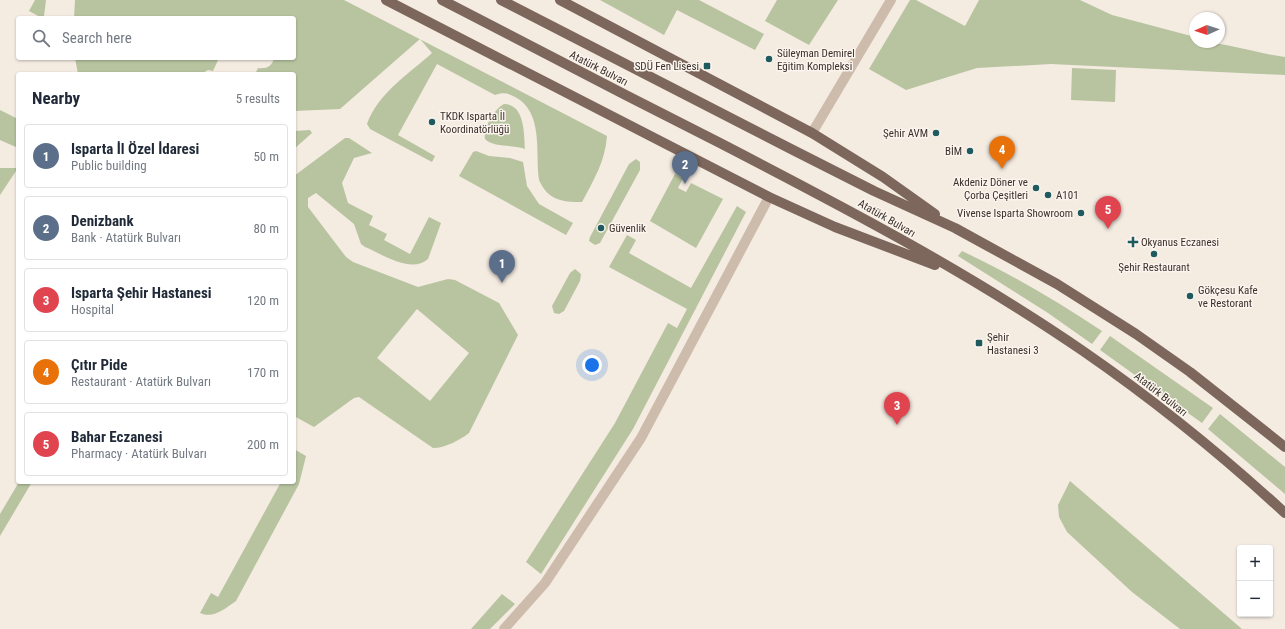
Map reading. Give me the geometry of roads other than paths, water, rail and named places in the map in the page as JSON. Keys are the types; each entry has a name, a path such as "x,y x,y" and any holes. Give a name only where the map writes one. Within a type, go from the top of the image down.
{"main road":[{"path":"386,0 769,197 835,227 956,273"},
{"name":"Atatürk Bulvarı","path":"442,0 851,211 956,273 1082,351 1124,380 1222,458 1285,513"},
{"name":"Atatürk Bulvarı","path":"501,0 868,187 955,228 1057,284 1136,334 1190,372 1285,447"},
{"path":"560,0 812,132 883,177 955,228"}],"street":[{"path":"812,132 891,0"},
{"path":"504,629 545,583 641,438 769,197"}],"place":[{"name":"Süleyman Demirel Eğitim Kompleksi","path":"769,59"},
{"name":"SDÜ Fen Lisesi","path":"707,66"},
{"name":"TKDK Isparta İl Koordinatörlüğü","path":"432,122"},
{"name":"Şehir AVM","path":"936,133"},
{"name":"BİM","path":"970,151"},
{"name":"Çıtır Pide","path":"1002,169"},
{"name":"Denizbank","path":"685,184"},
{"name":"Akdeniz Döner ve Çorba Çeşitleri","path":"1036,188"},
{"name":"A101","path":"1048,195"},
{"name":"Vivense Isparta Showroom","path":"1081,213"},
{"name":"Güvenlik","path":"601,228"},
{"name":"Bahar Eczanesi","path":"1108,229"},
{"name":"Okyanus Eczanesi","path":"1133,242"},
{"name":"Şehir Restaurant","path":"1154,254"},
{"name":"Isparta İl Özel İdaresi","path":"502,283"},
{"name":"Gökçesu Kafe ve Restorant","path":"1190,296"},
{"name":"Şehir Hastanesi 3","path":"979,343"},
{"name":"Isparta Şehir Hastanesi","path":"897,425"}]}
